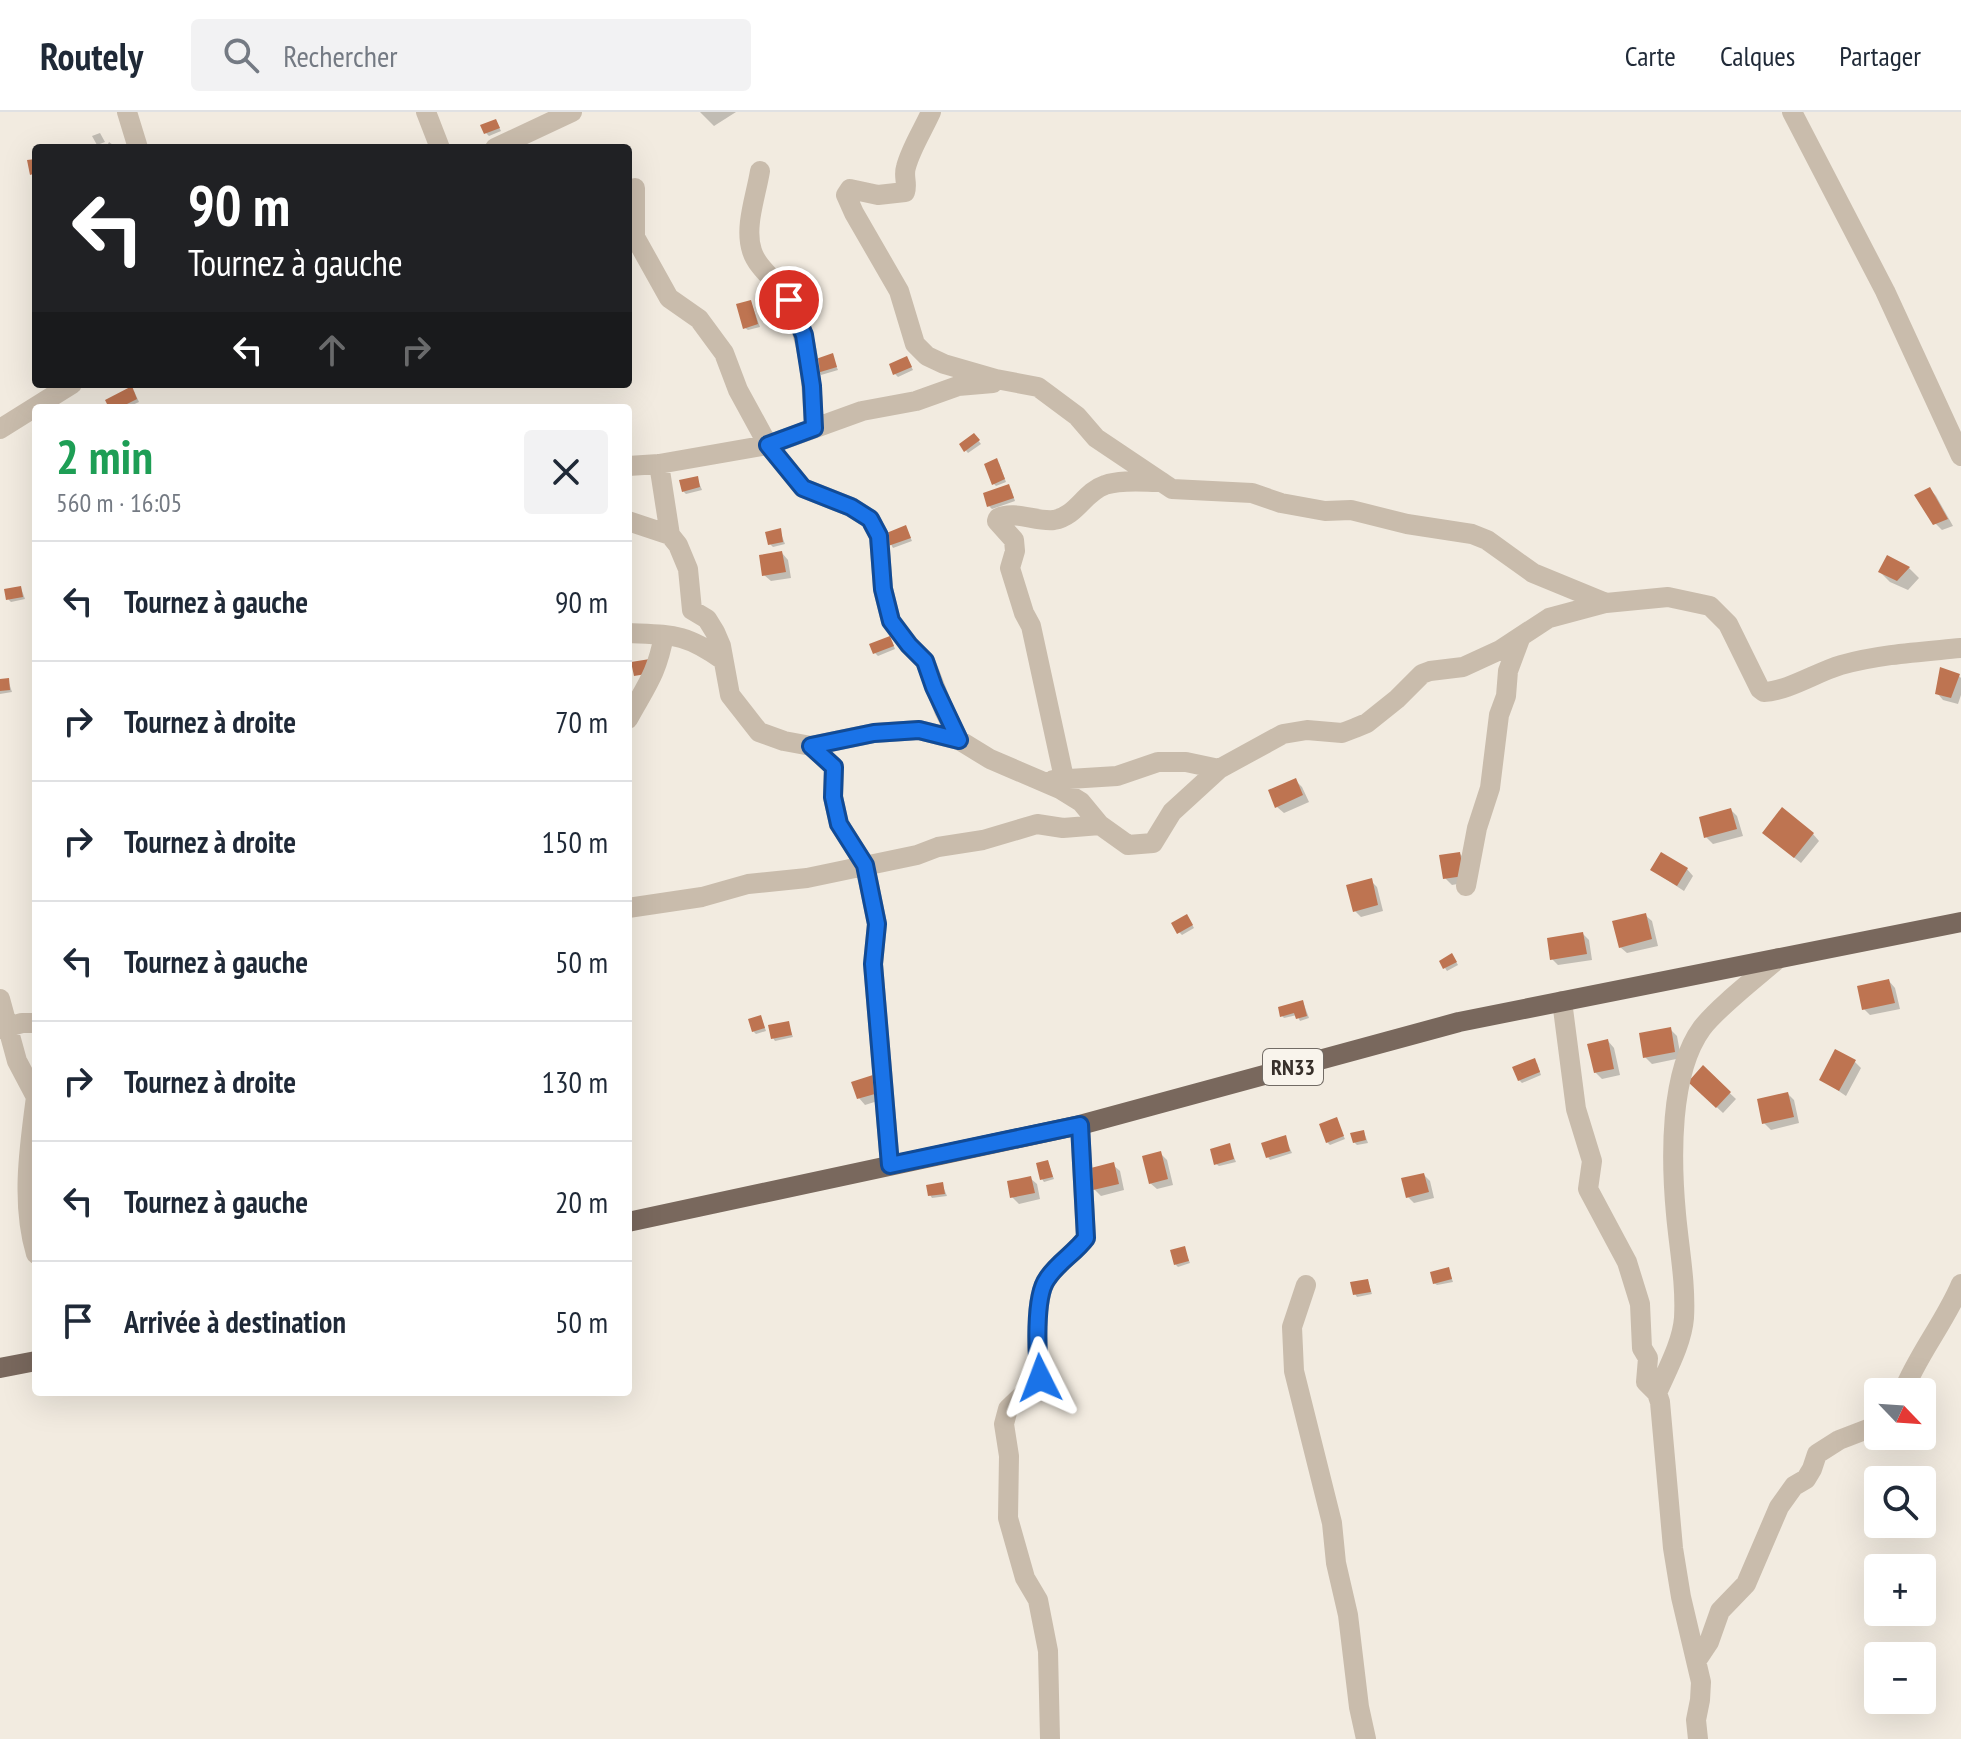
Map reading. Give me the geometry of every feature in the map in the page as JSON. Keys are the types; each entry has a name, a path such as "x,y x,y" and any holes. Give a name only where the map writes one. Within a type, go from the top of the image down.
{"main road":[{"name":"RN33","path":"632,1221 1080,1125 1459,1022 1961,922"},
{"path":"0,1368 32,1362"}],"street":[{"path":"127,112 137,144"},
{"path":"426,112 438,144"},
{"path":"504,144 572,112"},
{"path":"931,112 907,163 903,177 907,187 905,192 878,195 850,189 846,195 899,291 915,344 927,356 996,379 1038,387 1077,416 1096,438 1172,489 1252,493 1281,503 1325,511 1351,510 1407,524 1472,534 1487,540 1533,573 1606,603"},
{"path":"1792,112 1885,291 1961,456"},
{"path":"760,171 749,232 752,253 789,300 804,335 812,386 814,428"},
{"path":"635,188 635,237 669,298 699,319 724,353 738,390 768,445 803,488 851,507 870,519 879,536 883,589 891,621 925,661 959,740"},
{"path":"632,466 768,445 862,411 916,401 958,386 1013,381"},
{"path":"46,404 64,394"},
{"path":"0,429 32,412"},
{"path":"659,464 670,535 688,569 692,610 707,619 721,646 730,695 759,732 811,746 874,733 919,730 959,740 990,759 1054,780 1081,802 1100,825 1128,845 1153,843 1172,812 1219,769 1283,734 1307,730 1342,733 1355,728 1367,723 1397,699 1422,674 1463,667 1500,650 1549,618 1606,603 1668,597 1710,606 1728,624 1764,692 1777,692 1838,666 1881,655 1961,648"},
{"path":"1054,780 1031,626 1010,568 1015,551 1014,540 997,521 998,518 1006,515 1053,520 1071,514 1104,485 1162,482"},
{"path":"632,522 670,535"},
{"path":"632,633 676,634 723,660"},
{"path":"632,712 659,662 664,635"},
{"path":"1466,886 1477,828 1490,788 1508,671 1521,636"},
{"path":"811,746 834,767 833,797 839,824 865,865 877,924 873,964 890,1165"},
{"path":"1054,780 1117,776 1158,762 1186,762 1219,769"},
{"path":"632,907 702,897 748,884 807,878 917,855 938,847 983,840 1037,824 1063,828 1100,825"},
{"path":"1657,1393 1681,1335 1684,1319 1674,1160 1677,1100 1686,1054 1703,1027 1779,958"},
{"path":"0,999 4,1028 32,1089"},
{"path":"1562,1001 1576,1109 1592,1161 1588,1189 1627,1262 1640,1304 1642,1348 1648,1358 1646,1382 1657,1393 1665,1432 1673,1548 1701,1682 1696,1720 1698,1739"},
{"path":"4,1028 32,1024"},
{"path":"1050,1739 1048,1651 1038,1600 1025,1578 1008,1518 1009,1456 1004,1424 1008,1409 1040,1378 1037,1329 1042,1288 1051,1274 1086,1238 1080,1125"},
{"path":"32,1144 27,1202 32,1240"},
{"path":"1908,1378 1961,1284"},
{"path":"1306,1285 1292,1327 1294,1371 1332,1523 1366,1739"},
{"path":"1697,1660 1709,1642 1720,1611 1746,1584 1779,1507 1794,1486 1806,1479 1817,1454 1839,1440 1864,1430"}],"building":[{"path":"496,119 500,128 484,134 480,125"},
{"path":"32,159 30,175 27,160"},
{"path":"751,300 758,324 743,329 736,304"},
{"path":"833,353 837,367 817,373 813,360"},
{"path":"907,356 912,367 893,375 889,364"},
{"path":"128,388 133,388 137,399 127,404 107,404 105,400"},
{"path":"974,433 980,440 964,452 959,444"},
{"path":"997,458 1005,479 992,485 984,464"},
{"path":"698,476 700,487 682,492 679,480"},
{"path":"1009,484 1014,498 987,507 983,493"},
{"path":"1930,487 1948,519 1933,525 1914,495"},
{"path":"906,525 911,538 888,546 884,534"},
{"path":"781,528 783,542 768,545 765,532"},
{"path":"782,551 786,572 762,576 759,555"},
{"path":"1887,555 1910,567 1897,581 1878,572"},
{"path":"21,586 23,597 6,600 4,589"},
{"path":"890,636 894,646 873,654 869,644"},
{"path":"650,659 652,673 634,676 632,662"},
{"path":"1940,667 1960,674 1951,698 1935,694"},
{"path":"9,678 10,690 0,691 0,679"},
{"path":"1296,778 1303,795 1275,808 1268,790"},
{"path":"1782,807 1814,833 1794,858 1762,833"},
{"path":"1731,808 1737,829 1704,838 1699,817"},
{"path":"1460,852 1464,876 1443,879 1439,855"},
{"path":"1661,852 1688,868 1677,886 1650,870"},
{"path":"1372,878 1378,905 1353,912 1346,885"},
{"path":"1646,913 1652,939 1619,948 1612,921"},
{"path":"1187,914 1193,925 1177,934 1171,923"},
{"path":"1583,932 1587,954 1550,960 1547,938"},
{"path":"1452,953 1457,962 1443,969 1439,961"},
{"path":"1889,979 1895,1003 1862,1010 1857,986"},
{"path":"1303,1000 1307,1016 1296,1019 1294,1013 1280,1017 1278,1007"},
{"path":"761,1015 765,1028 752,1032 748,1019"},
{"path":"789,1021 792,1035 771,1039 768,1025"},
{"path":"1671,1027 1675,1052 1643,1058 1639,1033"},
{"path":"1608,1039 1614,1069 1594,1073 1587,1044"},
{"path":"1835,1049 1856,1060 1839,1091 1819,1080"},
{"path":"1535,1058 1540,1072 1518,1081 1512,1067"},
{"path":"1703,1065 1731,1092 1716,1108 1688,1082"},
{"path":"876,1074 882,1092 857,1099 851,1082"},
{"path":"1788,1092 1794,1117 1762,1124 1757,1099"},
{"path":"1337,1117 1344,1136 1326,1143 1319,1124"},
{"path":"1364,1130 1366,1140 1353,1143 1350,1133"},
{"path":"1286,1135 1290,1151 1266,1158 1261,1143"},
{"path":"1230,1143 1234,1159 1214,1165 1210,1149"},
{"path":"1161,1151 1168,1179 1149,1184 1142,1156"},
{"path":"1048,1160 1053,1177 1040,1180 1036,1163"},
{"path":"1114,1162 1119,1184 1093,1190 1087,1169"},
{"path":"1424,1173 1429,1192 1406,1198 1401,1178"},
{"path":"1031,1176 1035,1193 1010,1198 1007,1181"},
{"path":"943,1182 945,1194 928,1196 926,1185"},
{"path":"1185,1246 1189,1261 1174,1265 1170,1250"},
{"path":"1449,1267 1452,1279 1433,1284 1430,1272"},
{"path":"1368,1279 1371,1292 1353,1295 1350,1282"}],"route":[{"path":"789,300 804,335 812,386 814,428 768,445 803,488 851,507 870,519 879,536 883,589 891,621 925,661 959,740 919,730 874,733 811,746 834,767 833,797 839,824 865,865 877,924 873,964 890,1165 1080,1125 1086,1238 1051,1274 1042,1288 1037,1329 1040,1378"}]}
